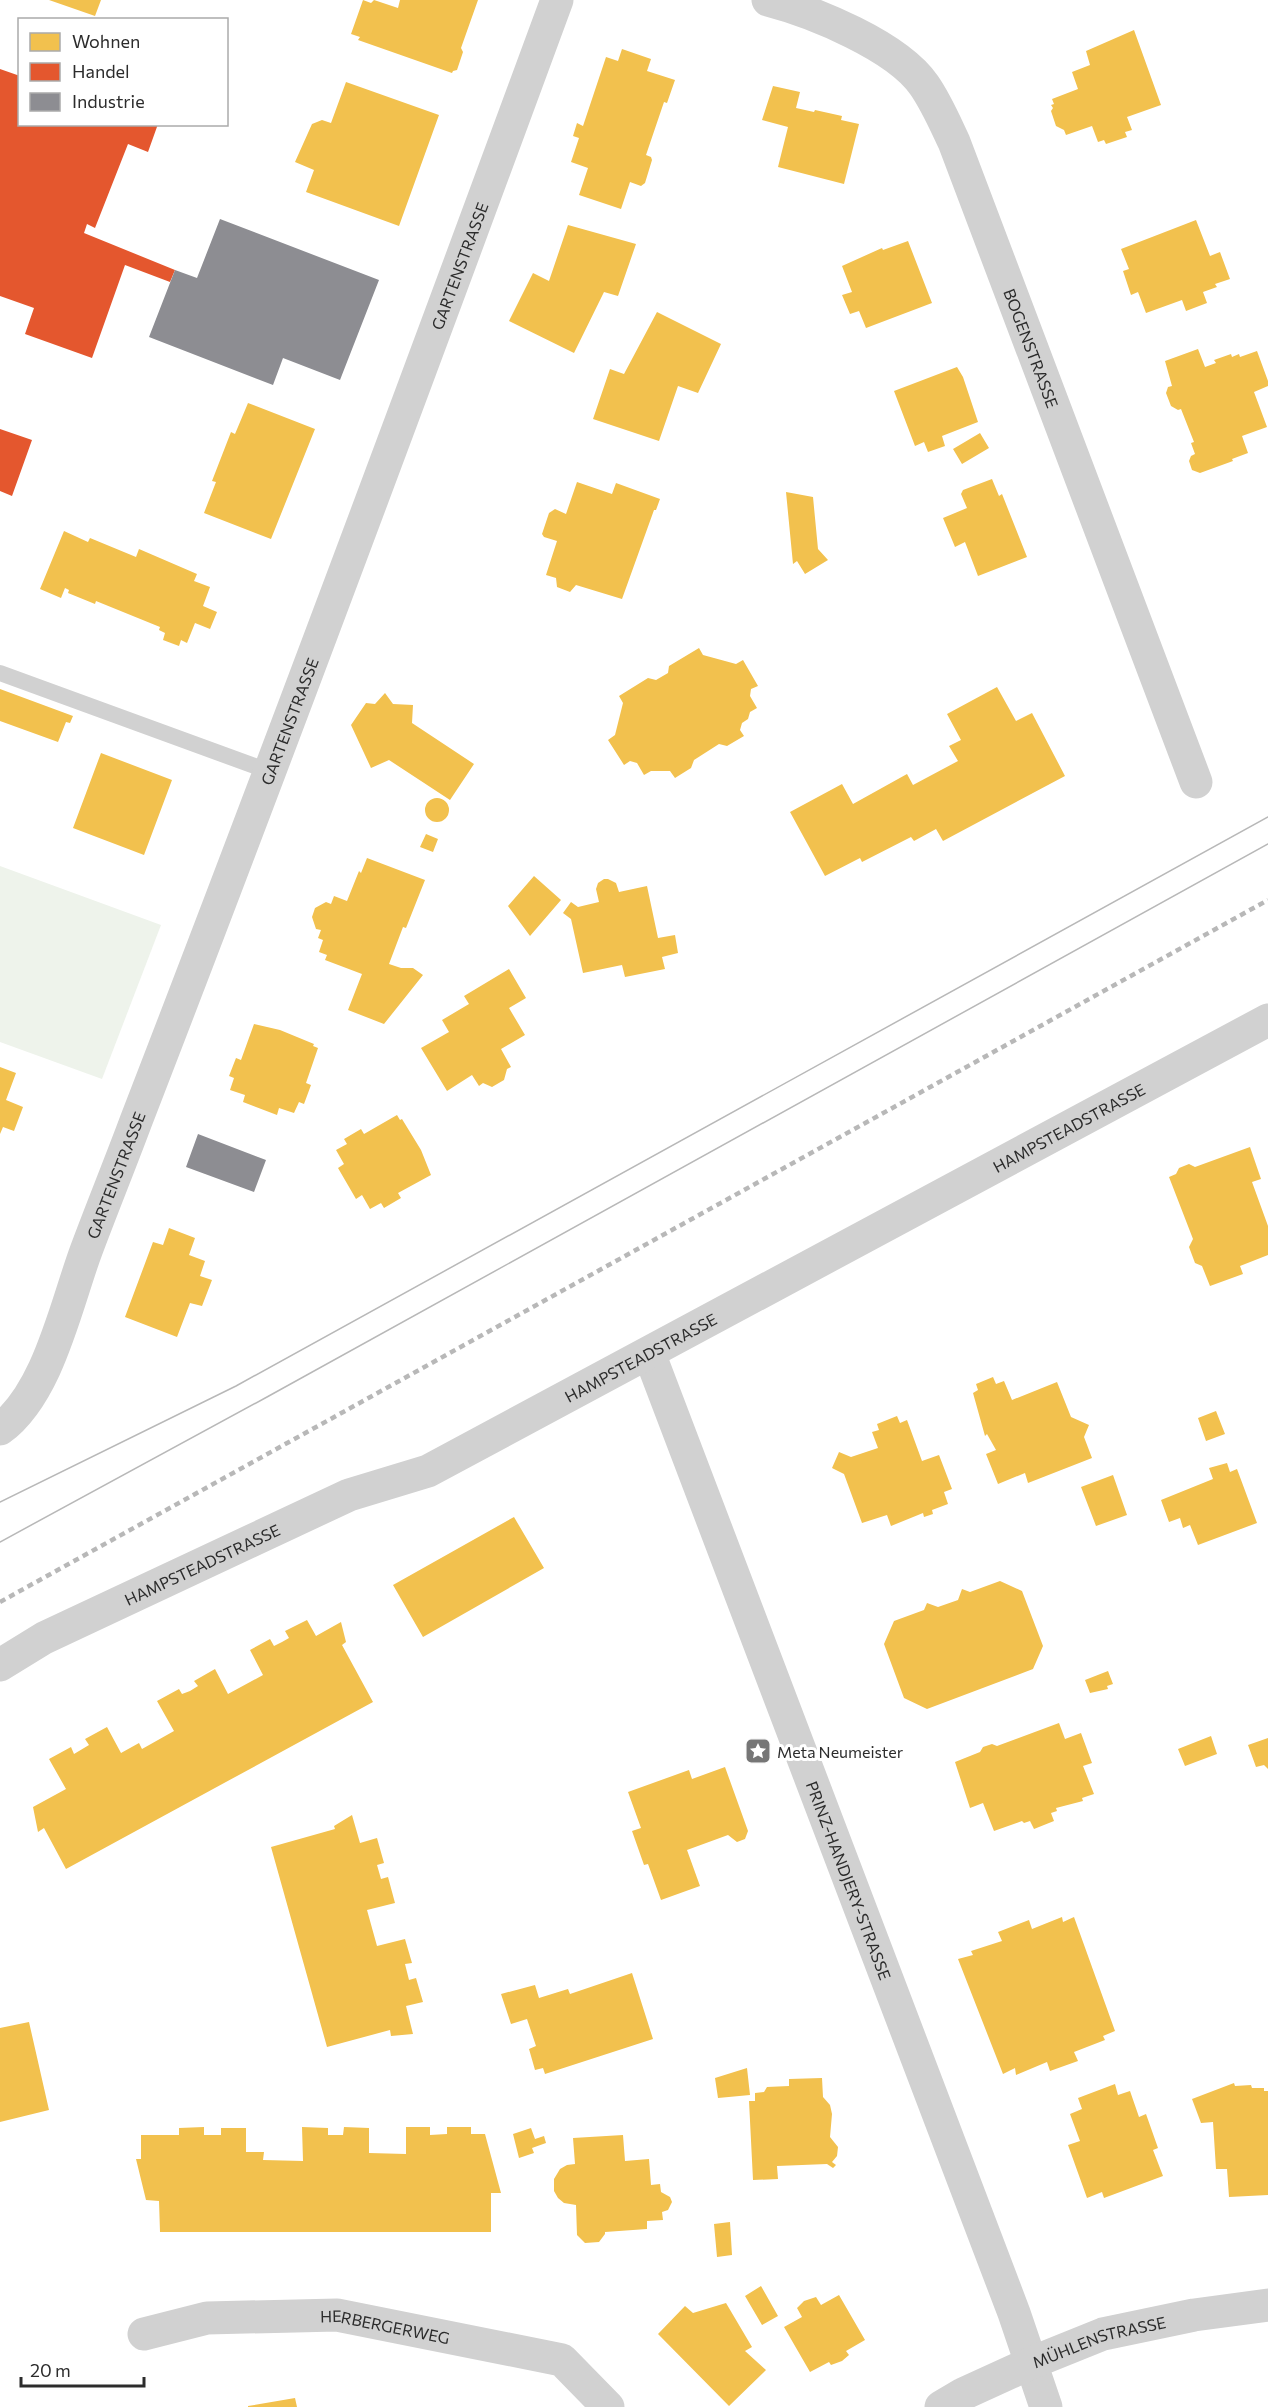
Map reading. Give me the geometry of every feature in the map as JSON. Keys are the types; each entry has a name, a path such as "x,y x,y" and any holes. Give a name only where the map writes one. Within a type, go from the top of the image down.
{"street":[{"name":"GARTENSTRASSE","path":"0,1429 31,1396 45,1367 86,1252 271,772 556,0"},
{"name":"BOGENSTRASSE","path":"768,0 844,28 886,49 923,83 935,104 954,142 1196,782"},
{"name":"HAMPSTEADSTRASSE","path":"0,1665 44,1638 349,1495 428,1471 1268,1020"},
{"name":"PRINZ-HANDJERY-STRASSE","path":"649,1353 1046,2407"},
{"name":"MÜHLENSTRASSE","path":"941,2407 963,2394 1031,2363 1103,2334 1194,2314 1268,2305"},
{"name":"HERBERGERWEG","path":"144,2334 207,2318 337,2315 562,2360 608,2407"}],"lane":[{"path":"0,673 271,772"}],"shaded area":[{"path":"0,866 161,925 102,1079 0,1042"}],"building: Wohnen":[{"path":"49,0 101,0 95,16"},
{"path":"363,0 371,3 374,0 398,8 400,0 478,0 461,48 463,52 457,70 452,73 358,40 360,37 351,34"},
{"path":"1134,30 1161,105 1127,117 1132,130 1125,132 1127,137 1106,144 1104,140 1098,142 1092,126 1066,135 1064,130 1056,126 1051,111 1053,108 1051,105 1054,104 1052,99 1078,89 1072,72 1090,65 1086,51"},
{"path":"622,49 651,59 647,71 675,80 667,103 664,102 646,155 652,160 645,183 641,186 630,182 621,209 579,195 588,168 571,162 579,138 573,136 577,123 583,126 606,57 618,61"},
{"path":"346,82 439,115 399,226 306,192 314,170 295,162 312,124 322,120 331,123"},
{"path":"773,86 800,92 796,108 842,116 841,120 859,124 844,184 778,167 788,127 762,120"},
{"path":"1196,220 1210,256 1220,252 1230,279 1215,284 1217,287 1203,292 1207,303 1186,311 1182,300 1146,313 1138,292 1131,295 1123,271 1129,269 1121,249"},
{"path":"568,225 636,244 618,296 604,292 574,353 509,321 533,273 549,281"},
{"path":"908,241 932,303 866,328 859,311 850,314 842,295 852,292 842,266 882,248 883,250"},
{"path":"657,312 721,344 698,393 678,386 659,441 593,419 610,369 624,374"},
{"path":"1198,349 1205,367 1216,363 1214,360 1231,354 1232,357 1239,354 1240,357 1257,351 1268,381 1268,386 1254,392 1267,427 1242,436 1248,453 1200,473 1192,470 1189,461 1195,454 1191,443 1194,442 1181,409 1178,410 1171,406 1166,393 1168,387 1172,386 1165,361"},
{"path":"957,367 963,377 978,422 942,436 945,446 928,452 924,442 915,446 894,391"},
{"path":"248,403 315,429 271,539 204,513 216,482 212,481 231,432 235,434"},
{"path":"980,433 989,448 962,464 953,449"},
{"path":"992,479 999,496 1002,494 1027,557 978,576 965,542 955,547 943,518 967,508 961,494 963,490"},
{"path":"577,482 612,494 616,483 660,499 622,599 576,585 570,592 557,587 556,578 546,575 557,541 544,537 542,534 549,513 555,509 566,514"},
{"path":"786,492 813,497 818,549 828,560 805,574 797,561 793,564"},
{"path":"64,531 88,542 90,538 136,557 139,549 197,574 194,581 210,587 203,606 217,612 210,629 195,623 187,643 181,640 179,646 163,640 165,633 159,630 160,627 96,601 95,604 68,593 69,590 65,588 61,598 40,589"},
{"path":"699,648 703,655 736,664 743,660 758,686 751,689 750,696 757,708 750,712 748,719 742,723 740,730 744,736 727,746 719,744 694,760 691,768 675,778 670,771 651,771 644,775 637,763 630,761 624,765 608,740 615,735 623,703 619,696 648,678 656,680 668,673 669,666"},
{"path":"997,687 1016,721 1032,713 1065,776 943,841 936,829 914,841 911,837 862,862 860,858 825,876 790,812 842,784 853,804 907,774 913,785 958,761 949,746 961,740 947,714"},
{"path":"0,689 73,716 70,723 66,722 58,742 0,721"},
{"path":"385,693 393,704 413,705 412,723 474,764 450,800 389,760 371,768 351,725 366,703 375,704"},
{"path":"101,753 172,780 144,855 73,828"},
{"path":"437,798 442,799 448,805 448,815 442,821 437,822 432,821 426,815 425,810 426,805 432,799"},
{"path":"426,834 438,839 433,852 420,847"},
{"path":"367,858 425,880 389,964 401,968 413,968 423,975 384,1024 348,1010 362,974 325,960 327,955 319,952 323,940 318,938 321,930 316,929 312,917 315,908 326,902 331,904 334,896 347,901"},
{"path":"534,876 561,900 530,936 508,906"},
{"path":"604,879 616,883 619,892 647,886 658,938 675,935 678,953 662,957 665,969 625,977 622,965 583,973 571,919 563,913 571,902 578,907 599,902 596,889 598,883"},
{"path":"509,969 526,998 509,1008 525,1035 501,1049 511,1067 507,1069 504,1080 492,1087 483,1083 479,1086 472,1075 447,1091 421,1048 449,1032 442,1020 469,1004 464,996"},
{"path":"254,1024 280,1030 314,1044 313,1046 318,1048 306,1083 311,1085 304,1104 299,1102 294,1113 279,1108 277,1115 243,1102 245,1095 230,1090 234,1078 229,1076 236,1058 241,1060"},
{"path":"0,1067 16,1073 6,1100 23,1107 14,1131 3,1127 0,1134"},
{"path":"397,1115 400,1120 402,1119 421,1150 431,1175 398,1193 401,1198 384,1208 381,1203 370,1209 362,1195 356,1199 338,1168 344,1164 336,1150 347,1144 344,1139 361,1129 364,1134"},
{"path":"1250,1147 1261,1179 1252,1182 1268,1226 1268,1255 1240,1266 1243,1274 1210,1286 1202,1266 1195,1263 1189,1247 1193,1239 1169,1177 1176,1174 1179,1168 1189,1164 1195,1167"},
{"path":"169,1228 195,1238 189,1255 205,1261 200,1276 212,1280 202,1306 190,1303 177,1337 125,1317 153,1242 163,1245"},
{"path":"993,1377 996,1384 1004,1381 1012,1400 1057,1382 1071,1417 1089,1425 1084,1437 1092,1458 1028,1483 1025,1473 998,1484 986,1454 996,1450 987,1434 985,1436 973,1393 978,1390 976,1384"},
{"path":"1216,1411 1225,1434 1206,1441 1198,1418"},
{"path":"897,1416 900,1423 907,1420 922,1461 939,1455 952,1489 944,1492 948,1504 932,1510 933,1514 924,1517 923,1513 891,1526 887,1515 862,1523 844,1474 832,1468 839,1452 851,1457 878,1448 872,1432 879,1430 877,1424"},
{"path":"1227,1463 1230,1472 1237,1469 1257,1523 1198,1545 1190,1525 1183,1528 1180,1518 1169,1522 1161,1500 1213,1479 1209,1468"},
{"path":"1113,1475 1127,1515 1096,1526 1081,1487"},
{"path":"514,1517 544,1568 423,1637 393,1585"},
{"path":"1000,1581 1022,1591 1043,1646 1033,1669 927,1709 904,1698 884,1644 894,1621 924,1610 927,1603 938,1607 958,1600 962,1589 970,1592"},
{"path":"307,1620 316,1636 341,1622 346,1642 342,1645 373,1702 66,1869 44,1828 38,1832 33,1807 66,1789 49,1759 71,1747 74,1754 89,1745 85,1739 107,1727 121,1753 139,1743 142,1749 174,1731 157,1701 179,1689 182,1694 190,1691 198,1686 194,1681 215,1669 228,1694 263,1675 250,1650 270,1639 274,1646 282,1642 289,1638 285,1631"},
{"path":"1108,1671 1113,1684 1107,1686 1108,1689 1090,1693 1085,1680"},
{"path":"1059,1723 1065,1739 1081,1733 1092,1763 1083,1766 1094,1794 1082,1798 1083,1801 1056,1808 1057,1811 1051,1813 1054,1821 1034,1829 1030,1821 1024,1823 1022,1821 994,1831 983,1803 970,1808 955,1762 980,1752 983,1747 992,1744 997,1746"},
{"path":"1211,1736 1217,1754 1185,1766 1178,1749"},
{"path":"1268,1738 1268,1769 1264,1765 1256,1767 1248,1745"},
{"path":"725,1767 748,1831 745,1839 737,1842 728,1835 687,1850 700,1886 661,1900 648,1864 644,1865 632,1831 641,1828 628,1792 689,1770 692,1779"},
{"path":"352,1815 360,1843 377,1838 384,1863 377,1865 381,1879 388,1877 395,1903 367,1910 377,1946 405,1939 412,1963 405,1964 409,1980 416,1978 423,2002 406,2006 413,2034 391,2036 390,2030 327,2047 271,1847 335,1829 334,1826"},
{"path":"1062,1917 1063,1922 1074,1917 1115,2031 1103,2036 1105,2040 1074,2052 1078,2061 1050,2071 1047,2062 1016,2075 1015,2068 1003,2074 958,1959 973,1955 971,1951 1002,1941 998,1932 1029,1920 1032,1929"},
{"path":"632,1973 653,2039 545,2074 543,2068 535,2070 529,2049 536,2046 527,2019 511,2024 501,1994 535,1985 539,1998 568,1989 570,1994"},
{"path":"29,2022 49,2110 0,2122 0,2028"},
{"path":"747,2068 750,2095 718,2098 715,2078"},
{"path":"822,2078 823,2097 830,2105 832,2114 830,2137 838,2147 837,2156 832,2162 836,2165 833,2168 827,2164 777,2166 778,2179 753,2180 749,2101 755,2101 755,2093 764,2092 767,2087 789,2086 789,2079"},
{"path":"1234,2083 1235,2086 1251,2085 1252,2088 1264,2088 1264,2091 1268,2091 1268,2195 1229,2197 1227,2169 1216,2169 1213,2122 1201,2123 1192,2099"},
{"path":"1115,2084 1118,2095 1130,2091 1139,2117 1146,2114 1158,2148 1153,2150 1163,2176 1104,2198 1102,2192 1087,2198 1068,2145 1080,2141 1070,2114 1082,2109 1078,2098"},
{"path":"204,2127 204,2135 221,2135 221,2128 246,2128 246,2152 264,2152 263,2160 303,2161 302,2127 328,2128 328,2135 343,2135 344,2127 369,2128 369,2153 406,2154 406,2127 430,2127 430,2135 447,2134 447,2127 471,2127 471,2134 485,2134 501,2193 491,2193 491,2232 160,2232 159,2201 146,2200 136,2159 141,2159 141,2135 179,2135 179,2128"},
{"path":"531,2128 535,2139 544,2136 546,2143 532,2148 534,2153 519,2158 513,2134"},
{"path":"623,2135 625,2161 649,2159 651,2185 660,2184 661,2192 670,2197 672,2202 668,2210 662,2212 663,2220 647,2221 647,2229 605,2232 599,2242 585,2243 577,2235 576,2205 564,2203 558,2198 554,2191 554,2179 560,2169 575,2164 573,2138"},
{"path":"730,2222 732,2255 717,2257 714,2224"},
{"path":"761,2286 778,2316 762,2325 745,2296"},
{"path":"839,2295 865,2340 846,2351 849,2355 842,2361 831,2365 829,2362 810,2372 784,2327 802,2317 797,2308 804,2301 816,2297 821,2305"},
{"path":"726,2303 752,2347 745,2351 766,2370 729,2406 658,2334 685,2306 693,2313"},
{"path":"295,2398 297,2407 248,2407 248,2406"}],"building: Handel":[{"path":"0,69 18,75 18,126 157,126 148,152 128,144 95,228 87,224 84,233 175,270 170,282 125,265 92,358 25,334 34,308 0,296"},
{"path":"0,429 32,440 12,496 0,491"}],"building: Industrie":[{"path":"220,219 379,280 340,380 283,358 273,385 149,337 175,270 197,278"},
{"path":"198,1134 266,1160 254,1192 186,1167"}],"tram line":[{"path":"0,1502 236,1386 1268,817"},
{"path":"0,1542 1268,844"}],"railway":[{"path":"0,1602 1268,900"}],"place":[{"name":"Meta Neumeister","path":"758,1751"}]}
